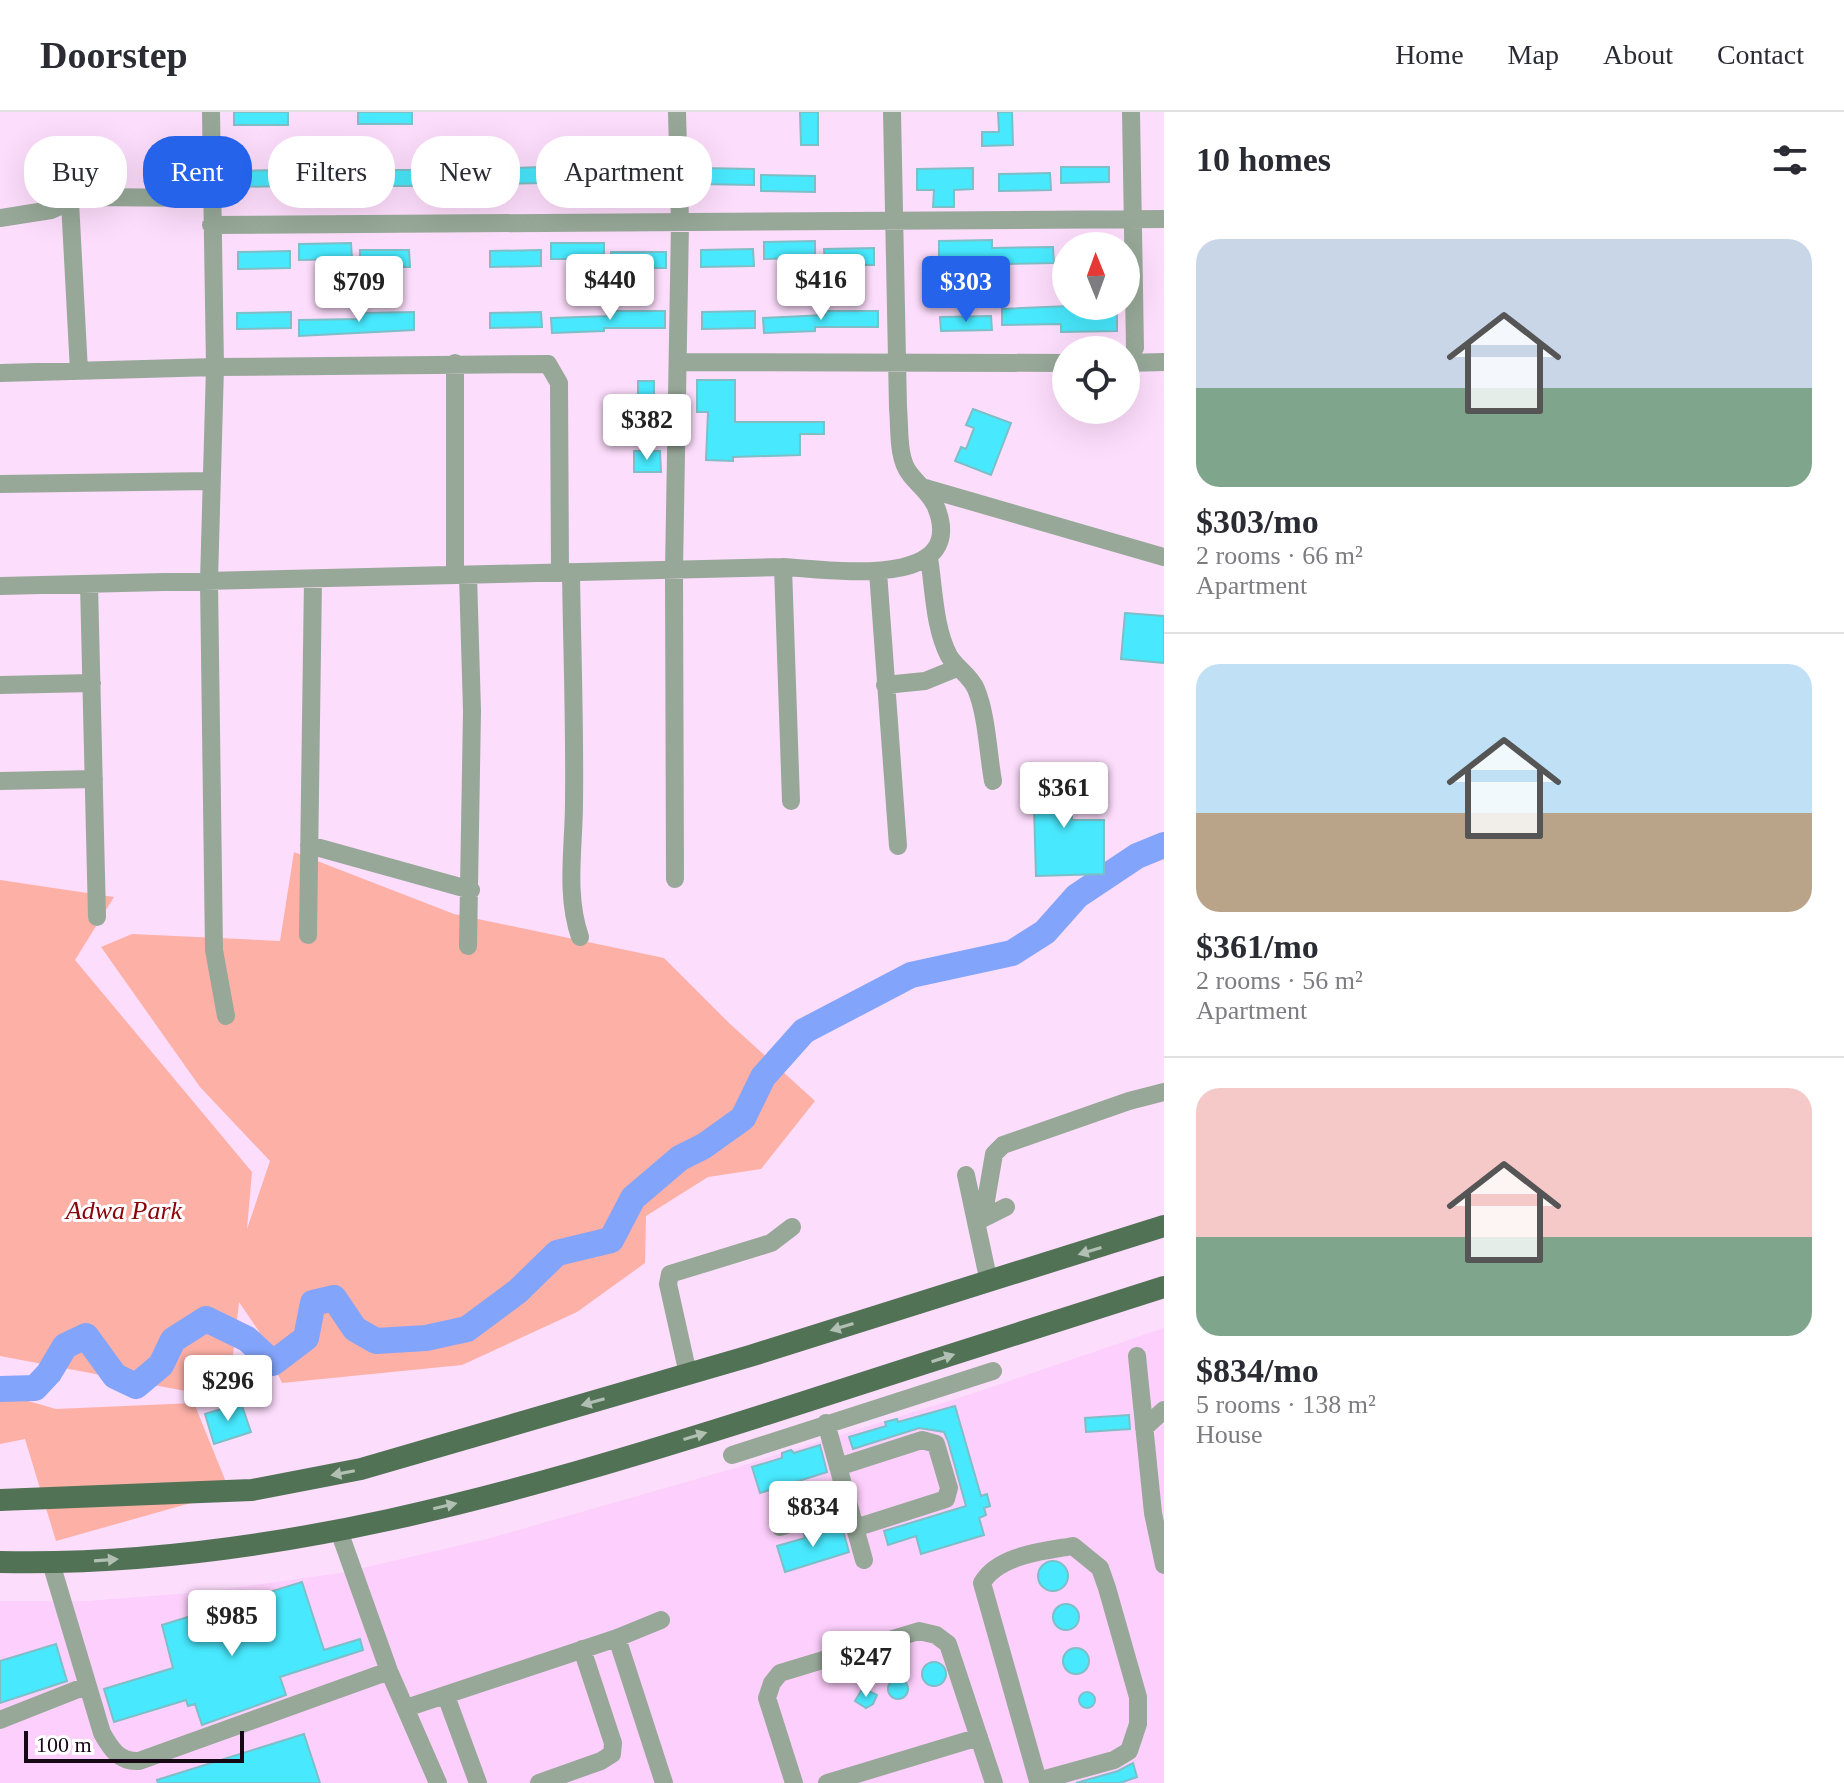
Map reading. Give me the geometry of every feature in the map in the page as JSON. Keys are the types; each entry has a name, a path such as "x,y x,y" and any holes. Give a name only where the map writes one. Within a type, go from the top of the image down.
{"main road":[{"path":"0,1500 252,1490 361,1469 688,1374 1164,1226"},
{"path":"0,1562 51,1563 225,1549 339,1531 554,1479 1164,1287"}],"street":[{"path":"211,112 211,136"},
{"path":"675,879 674,570 680,223 677,112"},
{"path":"0,586 783,567 878,572 916,566 929,558 938,543 941,522 933,500 904,465 898,408 892,112"},
{"path":"1131,112 1134,219 1131,336"},
{"path":"0,218 56,208"},
{"path":"70,208 79,371"},
{"path":"211,208 215,367 209,581 214,950 226,1016"},
{"path":"211,225 1164,219"},
{"path":"1140,357 1164,362"},
{"path":"678,362 1052,363"},
{"path":"0,373 455,363 548,364 559,383 574,791 571,867 574,920 580,937"},
{"path":"455,363 462,575 472,711 468,946"},
{"path":"0,484 211,481"},
{"path":"925,488 1164,557"},
{"path":"929,558 939,626 948,654 957,668 968,676 980,700 993,781"},
{"path":"783,567 791,801"},
{"path":"878,572 898,846"},
{"path":"308,935 313,579"},
{"path":"89,584 97,917"},
{"path":"885,685 925,681 957,668"},
{"path":"0,685 92,683"},
{"path":"0,781 94,779"},
{"path":"309,845 471,890"},
{"path":"980,1220 994,1154 1003,1145 1164,1092"},
{"path":"966,1175 980,1220 989,1282"},
{"path":"980,1220 1006,1207"},
{"path":"688,1374 668,1284 670,1274 771,1243 792,1227"},
{"path":"1137,1356 1153,1513 1164,1565"},
{"path":"732,1455 993,1371"},
{"path":"1144,1428 1164,1410"},
{"path":"826,1423 864,1560"},
{"path":"838,1467 930,1440 936,1444 949,1488 946,1499 855,1528"},
{"path":"780,1527 849,1506"},
{"path":"339,1531 389,1671 438,1783"},
{"path":"1073,1546 1100,1568 1138,1697 1138,1724 1129,1751 1114,1760 1038,1782 982,1583 986,1576 1010,1562 1038,1552 1073,1546"},
{"path":"51,1563 102,1733 115,1754 131,1761 139,1761 389,1671"},
{"path":"406,1708 617,1638 661,1620"},
{"path":"794,1783 767,1698 772,1683 780,1673 919,1631 936,1635 948,1644 994,1783"},
{"path":"617,1638 664,1783"},
{"path":"539,1783 601,1761 612,1754 613,1743 582,1649"},
{"path":"0,1720 86,1686"},
{"path":"446,1696 478,1783"},
{"path":"827,1783 979,1737"}],"shaded area":[{"path":"1164,1328 1164,1783 0,1783 0,1601 87,1601 204,1592 341,1573 487,1539 732,1469 971,1394"}],"green space":[{"name":"Adwa Park","path":"294,852 454,914 664,958 728,1022 815,1101 761,1169 708,1177 646,1216 645,1263 577,1312 462,1365 282,1383 258,1330 239,1302 228,1399 0,1356 0,880 114,897 75,960 252,1172 247,1229 270,1161 200,1087 101,947 132,934 280,941"},
{"path":"0,1393 56,1409 194,1403 230,1492 56,1541 25,1439 0,1444"}],"building":[{"path":"234,112 288,112 288,125 234,125"},
{"path":"358,112 412,112 412,124 358,124"},
{"path":"800,112 818,112 818,145 801,145"},
{"path":"998,112 1012,112 1013,145 982,146 982,132 999,132"},
{"path":"536,167 536,183 520,183 520,168"},
{"path":"1061,167 1109,167 1109,182 1061,183"},
{"path":"712,168 754,169 754,185 712,184"},
{"path":"973,168 973,189 954,190 954,207 933,207 934,190 917,190 917,169"},
{"path":"268,170 268,186 252,187 252,171"},
{"path":"395,170 411,170 411,186 395,186"},
{"path":"1050,173 1051,190 999,191 999,174"},
{"path":"761,175 815,176 815,192 761,191"},
{"path":"992,240 992,248 1052,247 1052,263 1001,264 1001,259 939,260 939,241"},
{"path":"815,241 815,258 764,259 764,242"},
{"path":"351,243 352,259 299,260 299,244"},
{"path":"551,243 604,243 604,259 551,259"},
{"path":"874,248 874,265 825,265 824,249"},
{"path":"753,249 754,266 701,267 701,250"},
{"path":"360,250 409,250 410,267 360,267"},
{"path":"541,250 541,266 490,267 490,251"},
{"path":"290,251 290,268 238,269 238,252"},
{"path":"611,252 666,252 666,268 611,268"},
{"path":"1052,307 1052,320 1117,320 1117,331 1061,332 1061,324 1002,325 1002,309"},
{"path":"612,311 665,311 665,328 604,328 604,331 552,333 551,318 612,316"},
{"path":"755,311 755,328 702,329 702,312"},
{"path":"825,311 878,311 878,327 815,327 815,331 764,333 763,318 825,315"},
{"path":"291,312 291,328 237,329 237,313"},
{"path":"414,312 414,330 299,336 299,320 360,319 360,313"},
{"path":"541,312 542,327 490,328 490,313"},
{"path":"991,316 992,330 941,331 940,317"},
{"path":"697,380 735,380 735,422 824,422 824,434 800,434 800,455 733,457 733,461 706,460 708,412 697,412"},
{"path":"638,381 654,381 654,410 638,410"},
{"path":"973,409 1011,423 991,475 955,461 961,447 966,449 974,428 966,425"},
{"path":"634,451 660,451 661,472 634,472"},
{"path":"1125,613 1164,616 1164,663 1121,659"},
{"path":"1071,770 1072,820 1104,820 1104,874 1036,876 1033,771"},
{"path":"241,1403 251,1432 214,1444 205,1414"},
{"path":"955,1406 981,1496 987,1494 990,1506 984,1508 986,1515 979,1518 984,1535 921,1554 916,1536 888,1545 884,1531 966,1506 948,1441 944,1432 919,1428 853,1449 849,1437 886,1426 885,1422 897,1419 898,1422"},
{"path":"1129,1415 1130,1429 1086,1432 1085,1418"},
{"path":"820,1445 827,1472 760,1493 752,1467 782,1458 782,1453 791,1450 794,1453"},
{"path":"842,1527 849,1552 785,1572 777,1546 805,1538 804,1534 816,1530 818,1534"},
{"path":"1053,1561 1063,1566 1068,1576 1063,1586 1053,1591 1043,1586 1038,1576 1043,1566"},
{"path":"302,1582 324,1650 360,1639 363,1650 280,1677 286,1695 202,1725 195,1704 188,1706 186,1700 114,1722 104,1689 173,1668 162,1625"},
{"path":"1066,1604 1075,1608 1079,1617 1075,1626 1066,1630 1057,1626 1053,1617 1057,1608"},
{"path":"56,1644 67,1681 0,1703 0,1661"},
{"path":"1076,1648 1085,1652 1089,1661 1085,1670 1076,1674 1067,1670 1063,1661 1067,1652"},
{"path":"934,1662 942,1666 946,1674 942,1682 934,1686 926,1682 922,1674 926,1666"},
{"path":"894,1679 902,1679 908,1689 902,1699 894,1699 888,1693 888,1685"},
{"path":"867,1690 877,1695 873,1704 866,1708 855,1701 861,1691"},
{"path":"1084,1692 1090,1692 1095,1700 1093,1706 1084,1708 1079,1703 1079,1697"},
{"path":"304,1734 320,1783 158,1783 157,1780"},
{"path":"1133,1763 1137,1777 1120,1783 1076,1783 1118,1771"}],"waterway":[{"path":"0,1389 35,1388 49,1373 65,1346 86,1336 115,1376 136,1386 161,1365 173,1340 206,1319 247,1339 273,1363 306,1338 313,1303 334,1298 355,1329 376,1341 426,1338 467,1329 518,1291 557,1253 611,1240 633,1198 680,1158 704,1146 743,1118 763,1077 804,1031 911,975 1012,953 1045,932 1077,896 1137,856 1164,845"}]}
